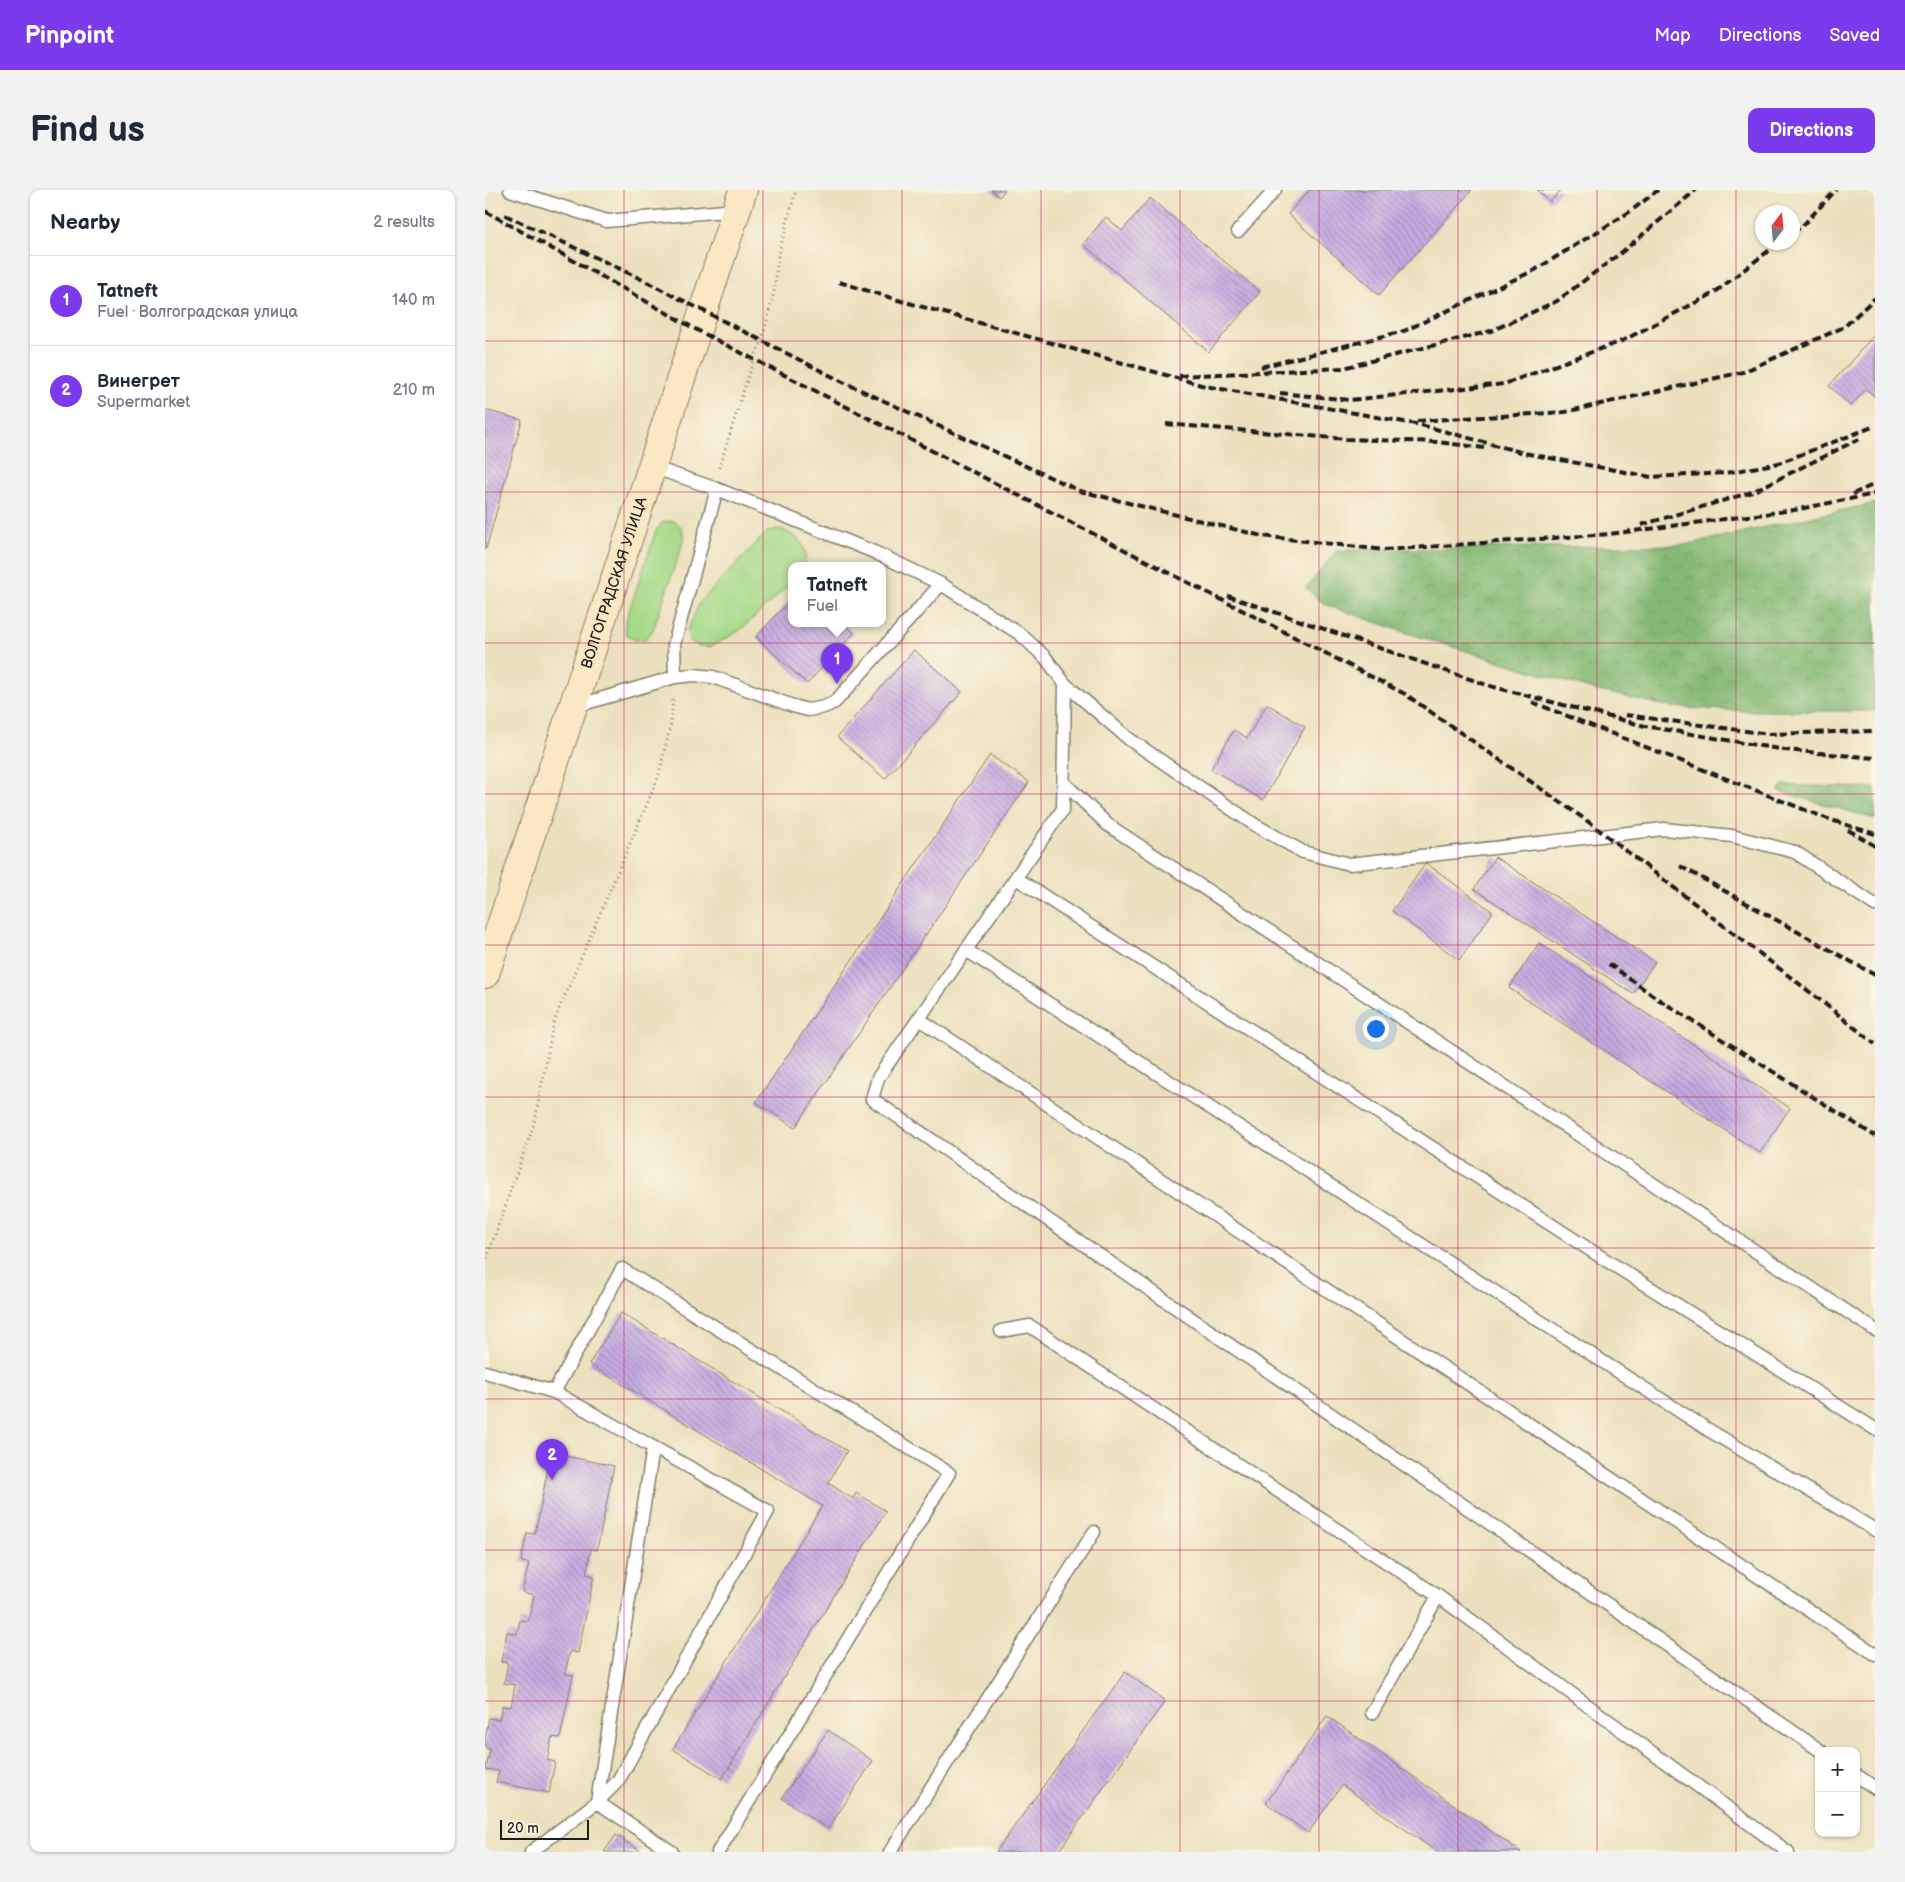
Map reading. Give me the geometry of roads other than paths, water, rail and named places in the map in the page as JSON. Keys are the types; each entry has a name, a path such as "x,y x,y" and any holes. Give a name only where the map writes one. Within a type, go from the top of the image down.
{"main road":[{"name":"ВОЛГОГРАДСКАЯ УЛИЦА","path":"485,974 740,200"}],"lane":[{"path":"510,190 607,222 740,200"},
{"path":"1238,231 1275,190"},
{"path":"652,467 717,489 874,552 941,584 1020,634 1045,657 1065,684 1129,739 1255,825 1303,852 1349,864 1664,829 1732,836 1795,852 1875,905"},
{"path":"675,677 674,644 717,489"},
{"path":"573,707 675,677 694,675 713,677 808,710 824,707 835,702 941,584"},
{"path":"1065,684 1063,808 878,1078 872,1099 1815,1747"},
{"path":"1064,783 1108,825 1875,1330"},
{"path":"1015,878 1601,1258 1875,1429"},
{"path":"967,950 1707,1429 1875,1530"},
{"path":"919,1019 1875,1654"},
{"path":"554,1392 622,1269 949,1473 718,1852"},
{"path":"1001,1331 1030,1326 1438,1596 1788,1852"},
{"path":"485,1372 554,1392 768,1511 618,1781 597,1802 531,1852"},
{"path":"597,1802 653,1448"},
{"path":"890,1852 1094,1532"},
{"path":"1372,1713 1438,1596"},
{"path":"1860,1778 1875,1788"},
{"path":"597,1802 672,1852"}],"railway":[{"path":"1261,367 1404,331 1535,270 1631,211 1658,190"},
{"path":"1179,376 1343,368 1491,331 1557,301 1622,252 1696,190"},
{"path":"1800,227 1836,190"},
{"path":"485,211 697,330 1405,694 1586,820 1875,1044"},
{"path":"505,215 635,276 843,382 1080,491 1262,536 1384,550 1610,534 1794,510 1875,494"},
{"path":"1280,393 1350,400 1504,384 1622,341 1714,293 1770,250"},
{"path":"839,282 1205,386 1421,425 1524,453 1651,477 1726,473 1779,463 1875,426"},
{"path":"1417,421 1565,412 1743,372 1844,327 1875,298"},
{"path":"1166,424 1346,439 1438,442 1484,448"},
{"path":"1641,525 1752,492 1859,439"},
{"path":"1853,494 1875,484"},
{"path":"1228,596 1490,686 1645,726 1785,750 1875,758"},
{"path":"1532,702 1828,819 1875,834"},
{"path":"1625,715 1769,734 1875,731"},
{"path":"1848,830 1875,846"},
{"path":"1680,866 1875,975"},
{"path":"1609,964 1658,999 1875,1136"}],"place":[{"name":"Tatneft","path":"837,684"},
{"name":"Винегрет","path":"552,1480"}]}
